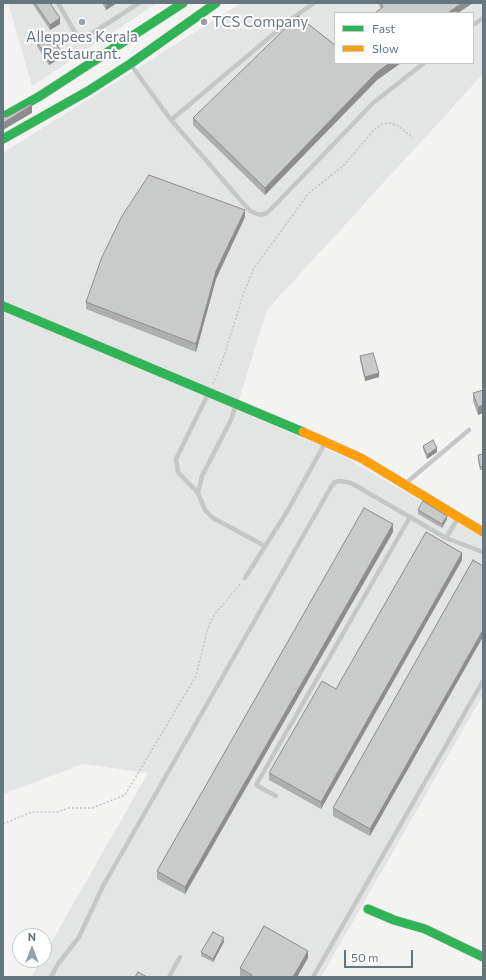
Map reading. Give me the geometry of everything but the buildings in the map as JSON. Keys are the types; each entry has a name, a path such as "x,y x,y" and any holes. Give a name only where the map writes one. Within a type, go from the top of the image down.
{"street":[{"path":"3,117 40,96 183,3"},
{"path":"3,139 88,91 130,64 216,3"},
{"path":"3,306 361,458 483,532"},
{"path":"368,909 394,920 425,929 483,957"}],"lane":[{"path":"58,3 80,41 139,3"},
{"path":"171,120 294,17 314,3"},
{"path":"474,24 483,18"},
{"path":"130,64 171,120 250,211 260,215 267,213 373,103 423,64"},
{"path":"208,394 176,460 178,472 198,493 205,510 213,518 265,546"},
{"path":"198,493 202,476 231,420 235,405"},
{"path":"404,484 469,430"},
{"path":"245,578 288,510 326,442"},
{"path":"51,977 79,937 103,886 335,482 340,481 351,483 446,538 483,552"},
{"path":"276,796 256,785 410,517"},
{"path":"446,538 458,518"},
{"path":"313,977 483,681"},
{"path":"169,977 180,957"}],"path":[{"path":"208,394 223,359 244,292 254,268 309,193 343,166 374,130 382,124 390,123 398,126 414,138"},
{"path":"3,824 32,812 57,812 70,808 92,808 125,795 196,676 207,631 214,615 245,578"}],"shaded area":[{"path":"8,3 157,3 32,86"},
{"path":"241,3 483,3 483,74 267,310 236,409 347,458 483,538 483,695 321,977 31,977 36,968 52,968 52,941 148,773 83,764 3,794 3,153"}],"traffic: fast":[{"path":"3,117 40,96 183,3"},
{"path":"3,139 88,91 130,64 216,3"},
{"path":"3,306 303,432"},
{"path":"368,909 394,920 425,929 483,957"}],"traffic: slow":[{"path":"303,432 361,458 483,532"}],"place":[{"name":"Alleppees Kerala Restaurant.","path":"82,22"},
{"name":"TCS Company","path":"204,22"}]}
